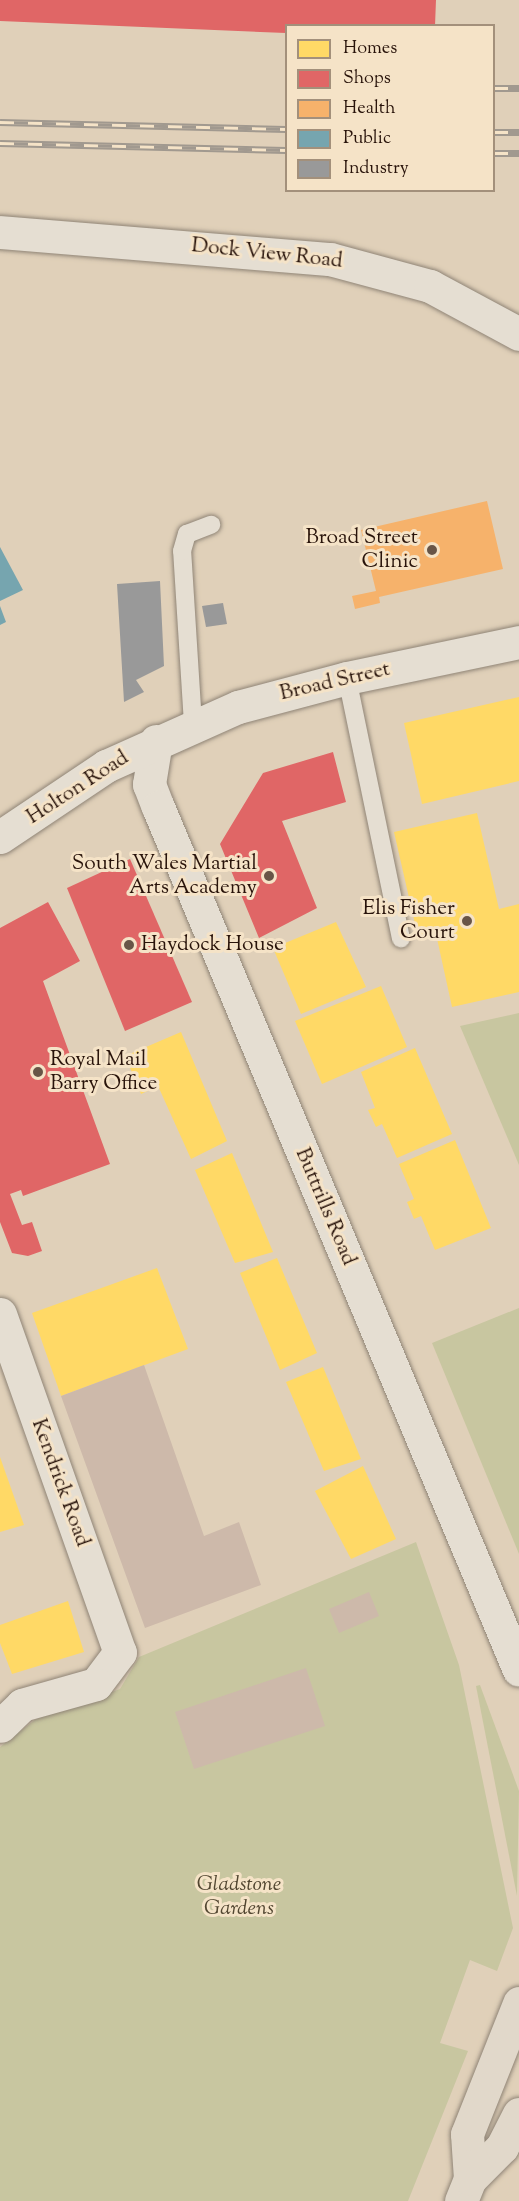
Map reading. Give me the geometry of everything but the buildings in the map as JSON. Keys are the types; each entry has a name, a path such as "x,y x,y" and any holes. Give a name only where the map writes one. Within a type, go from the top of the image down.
{"main road":[{"path":"466,2190 467,2134 519,2003"},
{"path":"466,2190 502,2147 519,2114"}],"street":[{"name":"Dock View Road","path":"0,232 330,259 430,286 519,334"},
{"name":"Broad Street","path":"156,741 193,724 279,694 519,642"},
{"name":"Holton Road","path":"0,837 106,766 156,741"},
{"name":"Buttrills Road","path":"156,741 149,784 519,1670"},
{"name":"Kendrick Road","path":"0,1314 120,1652 96,1683 22,1705 0,1726"}],"lane":[{"path":"193,724 182,551 187,534 211,525"},
{"path":"347,678 401,938"}],"green space":[{"path":"519,1013 519,1165 460,1026"},
{"path":"519,1308 519,1554 432,1343"},
{"name":"Gladstone Gardens","path":"416,1542 459,1665 513,1928 497,1971 470,1960 440,2043 468,2051 408,2201 0,2201 0,1747 36,1719 120,1689 139,1657"},
{"path":"480,1685 519,1791 517,1896 476,1686"}],"railway":[{"path":"495,88 519,88"},
{"path":"0,122 285,129"},
{"path":"495,132 519,132"},
{"path":"0,143 285,150"},
{"path":"495,153 519,153"}],"place":[{"name":"Broad Street Clinic","path":"432,550"},
{"name":"South Wales Martial Arts Academy","path":"269,876"},
{"name":"Elis Fisher Court","path":"467,921"},
{"name":"Haydock House","path":"129,945"},
{"name":"Royal Mail Barry Office","path":"38,1072"}]}
